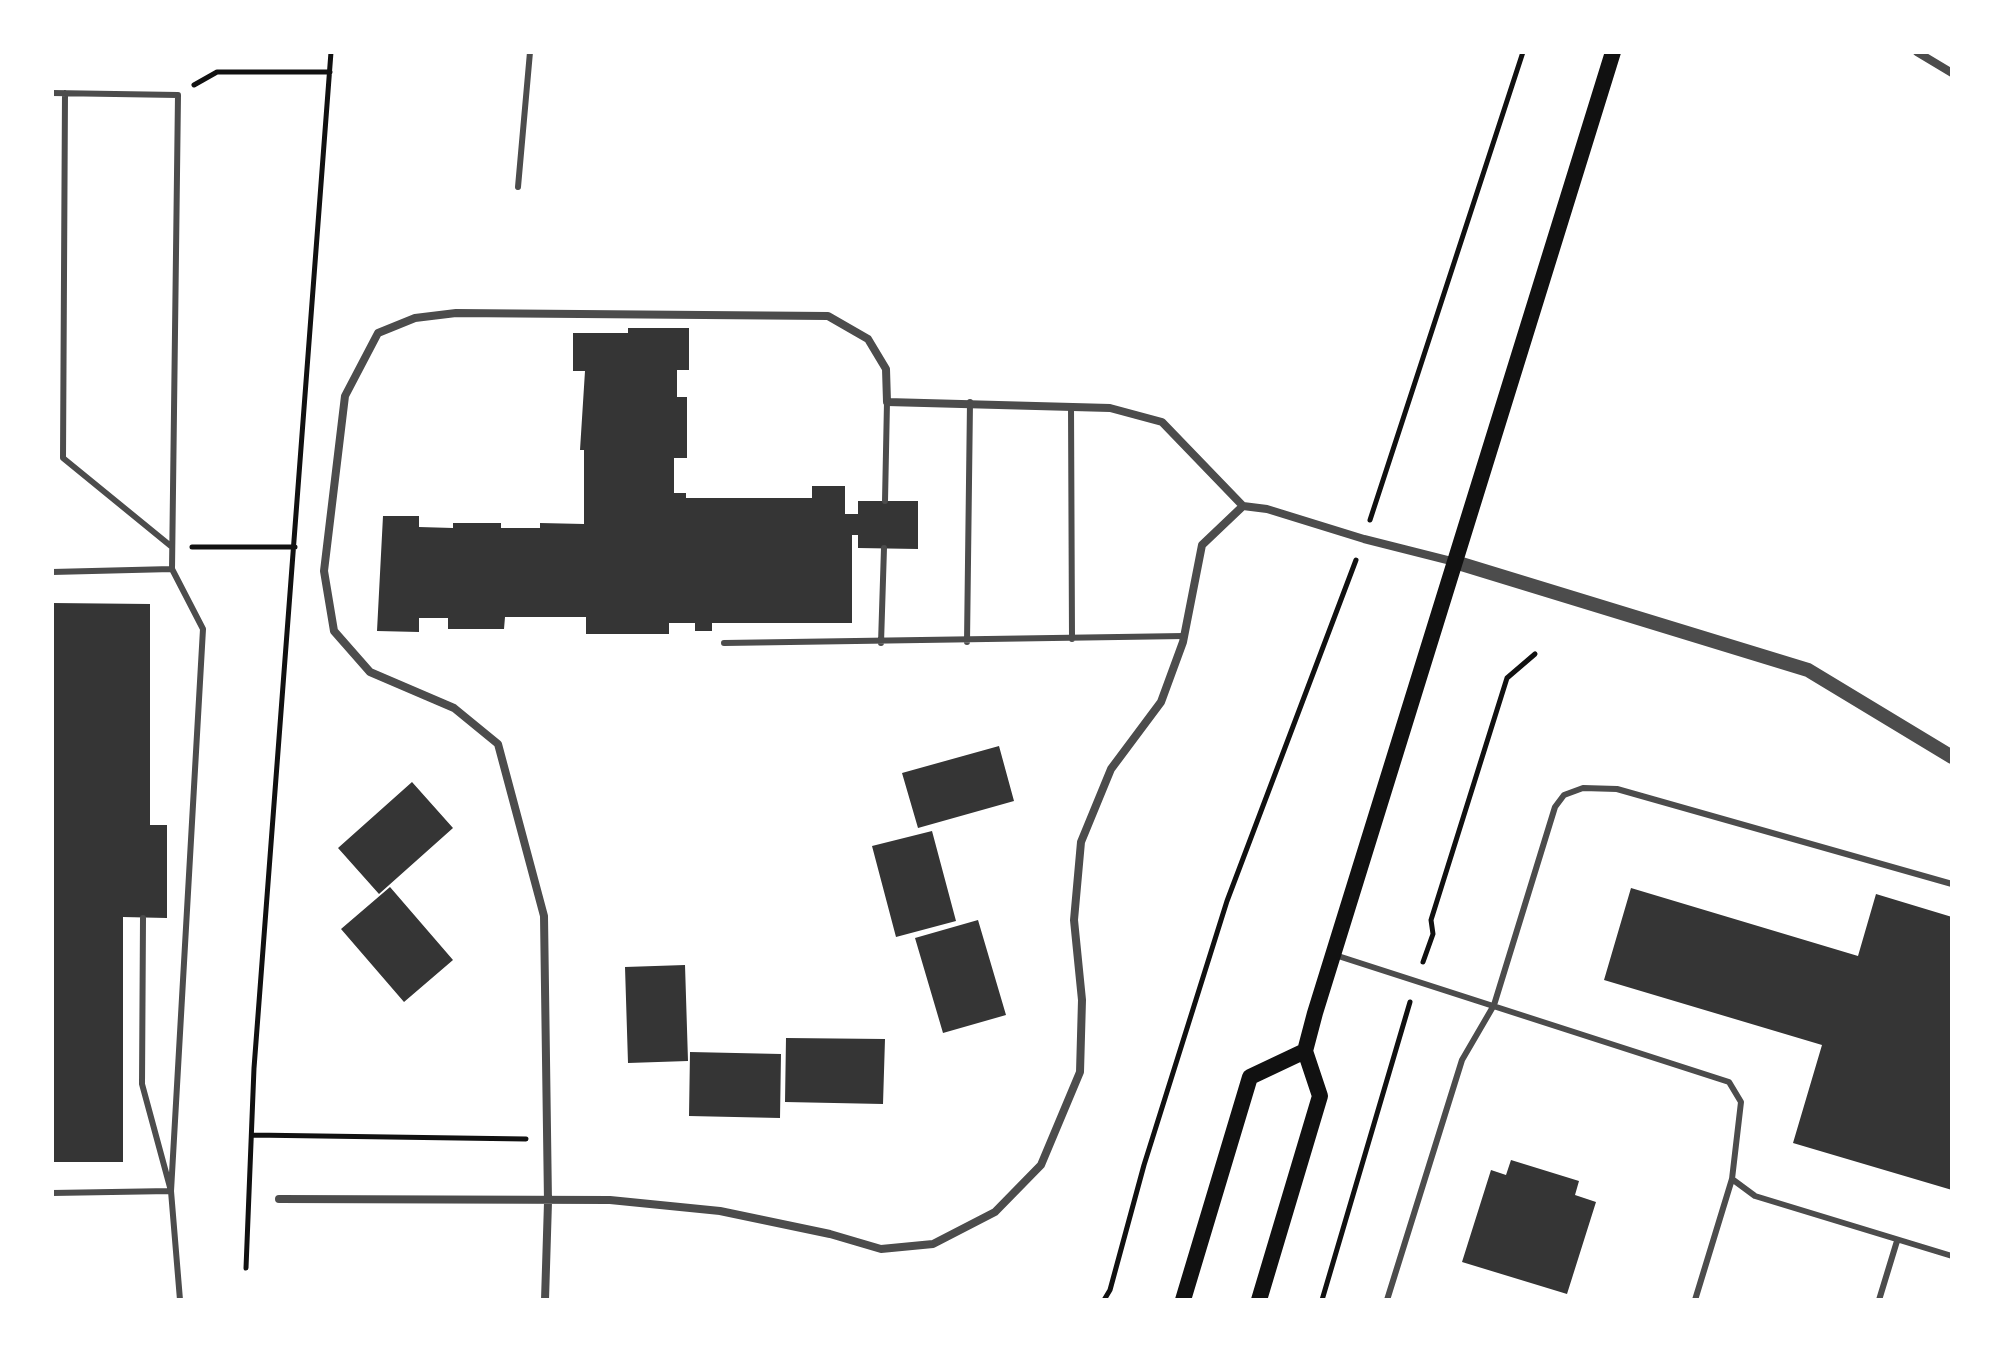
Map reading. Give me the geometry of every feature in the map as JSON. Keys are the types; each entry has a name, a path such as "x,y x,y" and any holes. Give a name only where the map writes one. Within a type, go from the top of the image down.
{"main road":[{"path":"1259,1300 1320,1096 1305,1051 1613,52"},
{"path":"1183,1300 1250,1077 1305,1051"}],"street":[{"path":"1917,52 1952,73"},
{"path":"545,1300 548,1202 544,916 498,744 454,708 370,672 334,631 324,571 345,396 378,333 415,318 456,313 828,316 868,339 886,369 887,402 1110,408 1162,422 1243,506 1267,509 1364,539 1455,562 1808,670 1952,757"},
{"path":"279,1199 610,1200 720,1211 830,1234 881,1249 933,1244 995,1212 1041,1165 1080,1072 1082,1000 1074,920 1081,842 1111,769 1161,702 1184,636 1202,545 1243,506"}],"lane":[{"path":"518,187 530,52"},
{"path":"52,93 178,95 172,569 203,629 171,1191 180,1300"},
{"path":"65,93 63,458 172,547"},
{"path":"885,501 887,402"},
{"path":"967,642 970,402"},
{"path":"1071,406 1072,639"},
{"path":"881,643 884,548"},
{"path":"52,572 172,569"},
{"path":"724,643 967,642 1184,636"},
{"path":"1387,1300 1462,1060 1494,1005 1555,807 1564,795 1583,788 1617,789 1952,884"},
{"path":"143,918 142,1084 171,1191"},
{"path":"1335,955 1729,1082 1741,1102 1732,1179 1695,1300"},
{"path":"1732,1179 1755,1196 1952,1256"},
{"path":"52,1193 171,1191"},
{"path":"1879,1300 1897,1241"}],"path":[{"path":"246,1268 252,1135 331,52"},
{"path":"1104,1300 1110,1290 1144,1165 1227,901 1364,539 1523,52"},
{"path":"178,95 217,72 330,72"},
{"path":"172,547 295,547"},
{"path":"252,1135 547,1139"}],"building":[{"path":"628,328 689,328 689,370 677,370 677,397 687,397 687,458 674,458 674,493 686,493 686,498 812,498 812,486 845,486 845,514 858,514 858,501 918,501 918,549 858,548 858,535 852,535 852,623 712,623 712,631 695,631 695,623 669,623 669,634 586,634 586,617 505,617 504,629 448,629 448,618 419,618 419,632 377,631 383,516 419,516 419,527 453,528 453,523 501,523 501,528 540,528 540,523 584,524 584,450 580,450 585,371 573,371 573,333 628,333"},
{"path":"52,603 150,604 150,825 167,825 167,918 123,917 123,1162 52,1162"},
{"path":"999,746 1014,801 918,828 902,773"},
{"path":"412,782 453,828 379,894 338,848"},
{"path":"932,831 956,921 896,937 872,846"},
{"path":"390,887 453,960 404,1002 341,929"},
{"path":"1631,888 1858,956 1876,894 1952,917 1952,1190 1793,1143 1822,1045 1604,980"},
{"path":"978,920 1006,1015 943,1033 915,938"},
{"path":"685,965 688,1061 628,1063 625,967"},
{"path":"786,1038 885,1039 883,1104 785,1102"},
{"path":"690,1052 781,1054 780,1118 689,1116"},
{"path":"1511,1160 1579,1181 1575,1195 1596,1202 1567,1294 1462,1262 1491,1170 1506,1175"}]}
